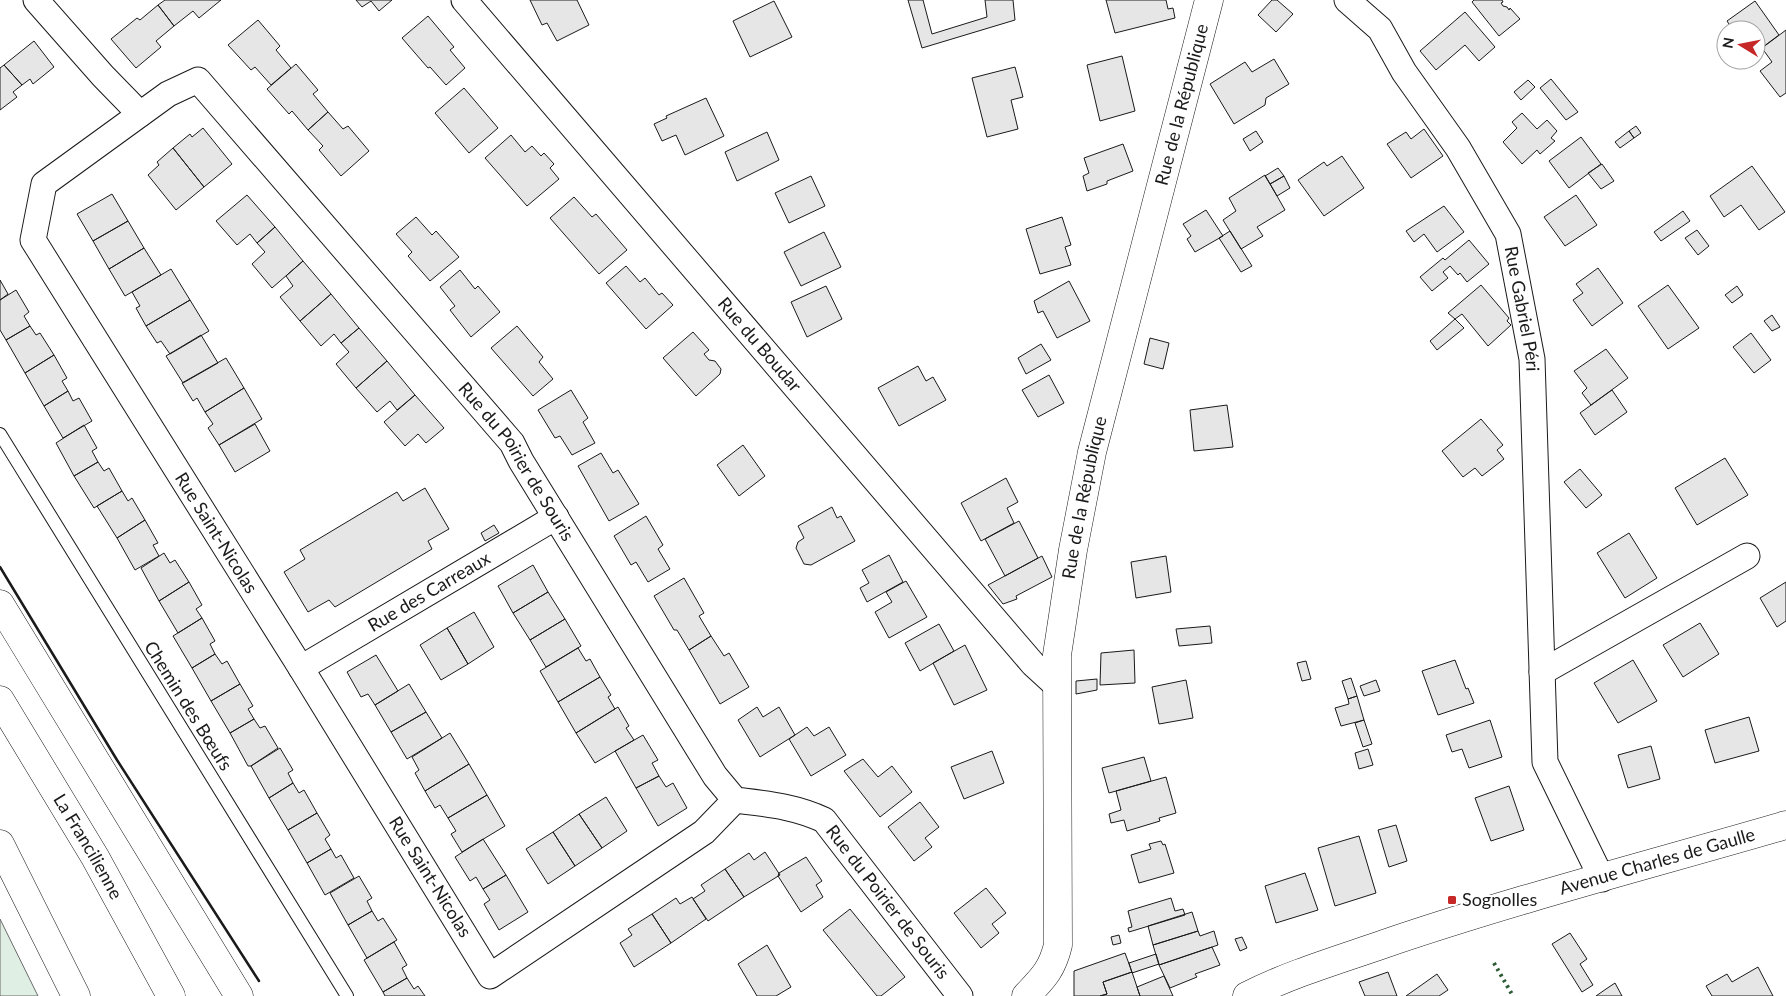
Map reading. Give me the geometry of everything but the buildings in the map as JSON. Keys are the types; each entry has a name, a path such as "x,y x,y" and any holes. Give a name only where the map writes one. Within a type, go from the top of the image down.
{"main road":[{"name":"Rue de la République","path":"1026,996 1046,975 1054,960 1058,945 1056,654 1073,550 1092,452 1209,0"},
{"path":"0,604 238,996"},
{"name":"La Francilienne","path":"0,700 94,857 171,996"},
{"name":"Avenue Charles de Gaulle","path":"1246,996 1273,983 1415,934 1556,890 1786,825"},
{"path":"0,844 76,996"}],"street":[{"path":"36,0 102,76 140,114"},
{"name":"Rue du Boudar","path":"464,0 1020,649 1057,686"},
{"name":"Rue Gabriel Péri","path":"1346,0 1380,29 1404,72 1458,148 1508,234 1532,358 1545,762 1602,878"},
{"name":"Rue du Poirier de Souris","path":"140,114 168,94 198,80 512,442 715,776 735,800 783,806 807,812 824,820 960,996"},
{"name":"Rue Saint-Nicolas","path":"140,114 44,184 33,240 301,668 495,986 704,832 735,800"},
{"name":"Rue des Carreaux","path":"301,668 556,517"},
{"path":"1542,672 1747,556"}],"lane":[{"name":"Chemin des Bœufs","path":"0,434 347,996"}],"green space":[{"path":"0,919 38,996 0,996"}],"hedge":[{"path":"1494,963 1513,996"}],"wall":[{"path":"0,567 117,760 259,981"}],"place":[{"name":"Sognolles","path":"1452,900"}]}
